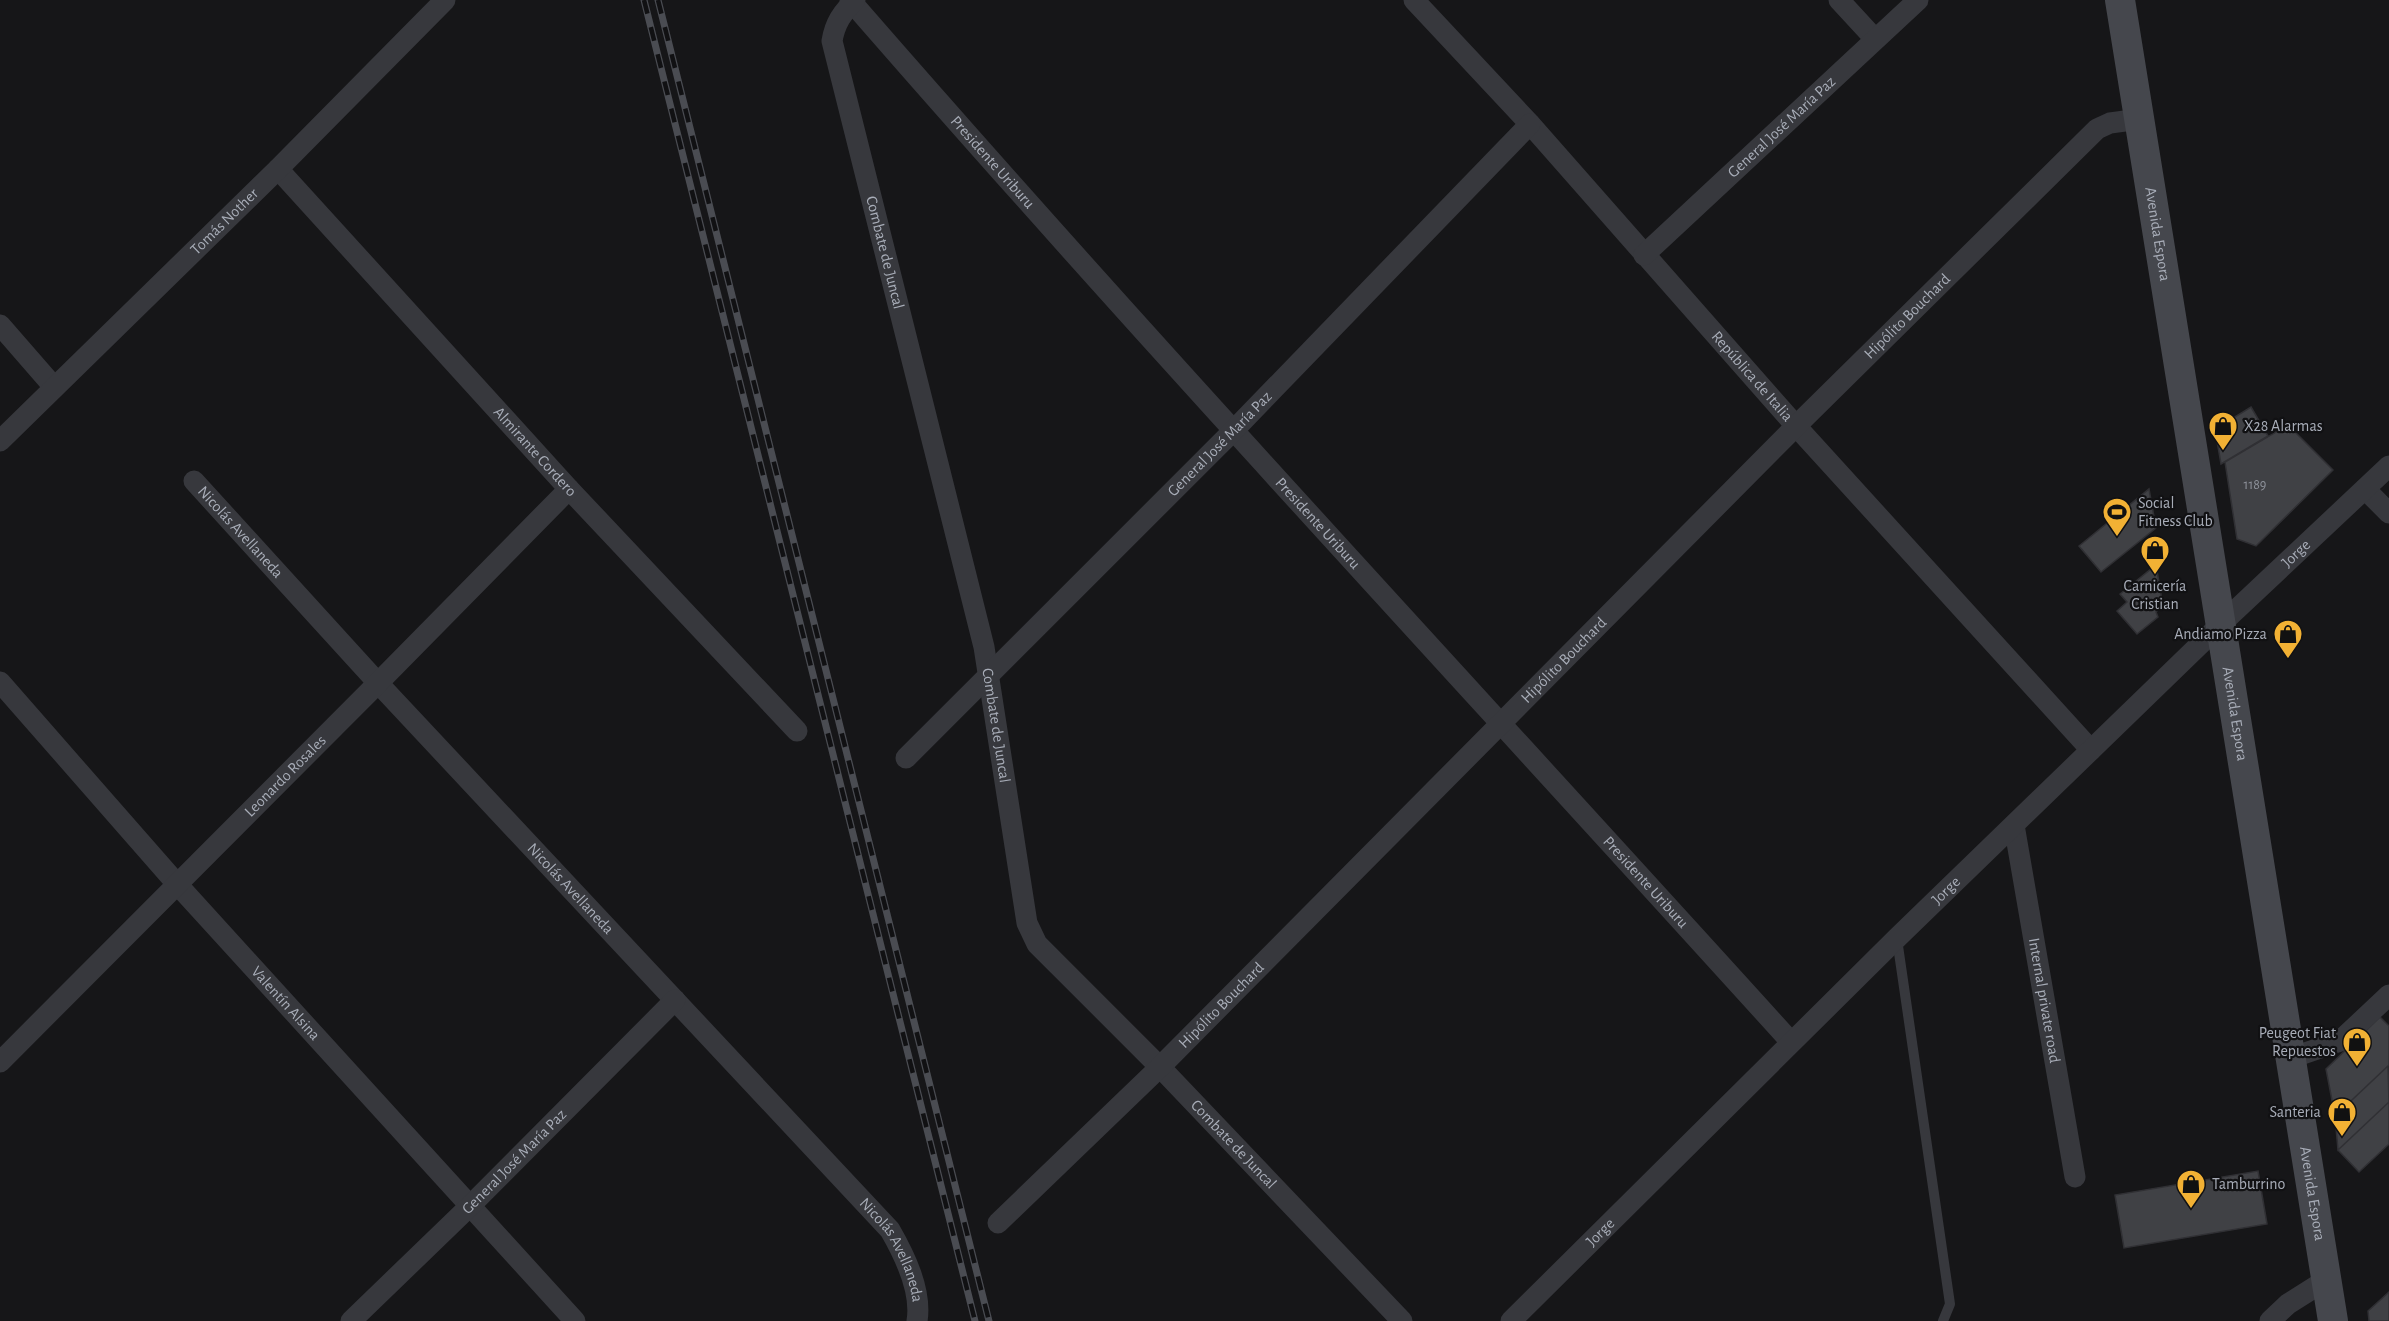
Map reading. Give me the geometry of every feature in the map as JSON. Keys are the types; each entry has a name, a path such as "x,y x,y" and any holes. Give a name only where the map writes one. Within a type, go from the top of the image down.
{"main road":[{"name":"Avenida Espora","path":"2120,0 2333,1321"}],"street":[{"name":"Tomás Nother","path":"0,441 278,169 445,0"},
{"name":"República de Italia","path":"1414,0 1530,124 1796,426 2091,750"},
{"path":"1839,0 1875,39"},
{"name":"General José María Paz","path":"1644,255 1918,0"},
{"name":"Presidente Uriburu","path":"853,1 1233,431 1503,723 1791,1042"},
{"name":"Combate de Juncal","path":"853,1 834,26 832,41 984,648 1027,923 1031,934 1037,945 1160,1066 1402,1321"},
{"name":"Hipólito Bouchard","path":"998,1223 1160,1066 1796,426 2097,129 2110,123 2140,119"},
{"name":"General José María Paz","path":"906,758 1233,431 1530,124"},
{"name":"Almirante Cordero","path":"278,169 569,489 797,731"},
{"path":"0,325 54,387"},
{"name":"Jorge","path":"1511,1321 1897,938 2221,624 2389,466"},
{"name":"Nicolás Avellaneda","path":"194,482 378,683 890,1230 901,1249 918,1296 918,1316"},
{"name":"Leonardo Rosales","path":"0,1062 569,489"},
{"path":"2365,489 2389,513"},
{"name":"Valentín Alsina","path":"0,682 177,884 575,1321"},
{"name":"Internal private road","path":"2014,825 2075,1177"},
{"path":"2291,1058 2340,1041 2389,995"},
{"name":"General José María Paz","path":"351,1321 471,1205 675,1000"},
{"path":"2270,1321 2288,1304 2326,1280"}],"lane":[{"path":"1897,938 1950,1304 1943,1321"}],"building":[{"path":"2251,407 2268,436 2221,464 2215,429"},
{"path":"2288,425 2333,470 2256,546 2237,539 2225,462"},
{"name":"Social Fitness Club","path":"2149,489 2156,528 2101,572 2079,546"},
{"path":"2156,565 2163,606 2156,612 2158,617 2137,634 2117,611 2127,602 2120,594"},
{"name":"Peugeot Fiat Repuestos","path":"2380,1017 2389,1026 2389,1065 2335,1116 2326,1069"},
{"path":"2388,1066 2389,1102 2338,1150 2335,1116"},
{"path":"2389,1102 2389,1144 2359,1172 2338,1150"},
{"name":"Tamburrino","path":"2258,1171 2267,1224 2124,1248 2115,1195"},
{"path":"2389,1292 2389,1321 2369,1321 2368,1311"}],"railway":[{"path":"644,0 975,1321"},
{"path":"658,0 989,1321"}],"place":[{"name":"X28 Alarmas","path":"2223,452"},
{"name":"Social Fitness Club","path":"2117,538"},
{"name":"Carnicería Cristian","path":"2155,576"},
{"name":"Andiamo Pizza","path":"2288,660"},
{"name":"Peugeot Fiat Repuestos","path":"2357,1068"},
{"name":"Santeria","path":"2342,1138"},
{"name":"Tamburrino","path":"2191,1210"}]}
